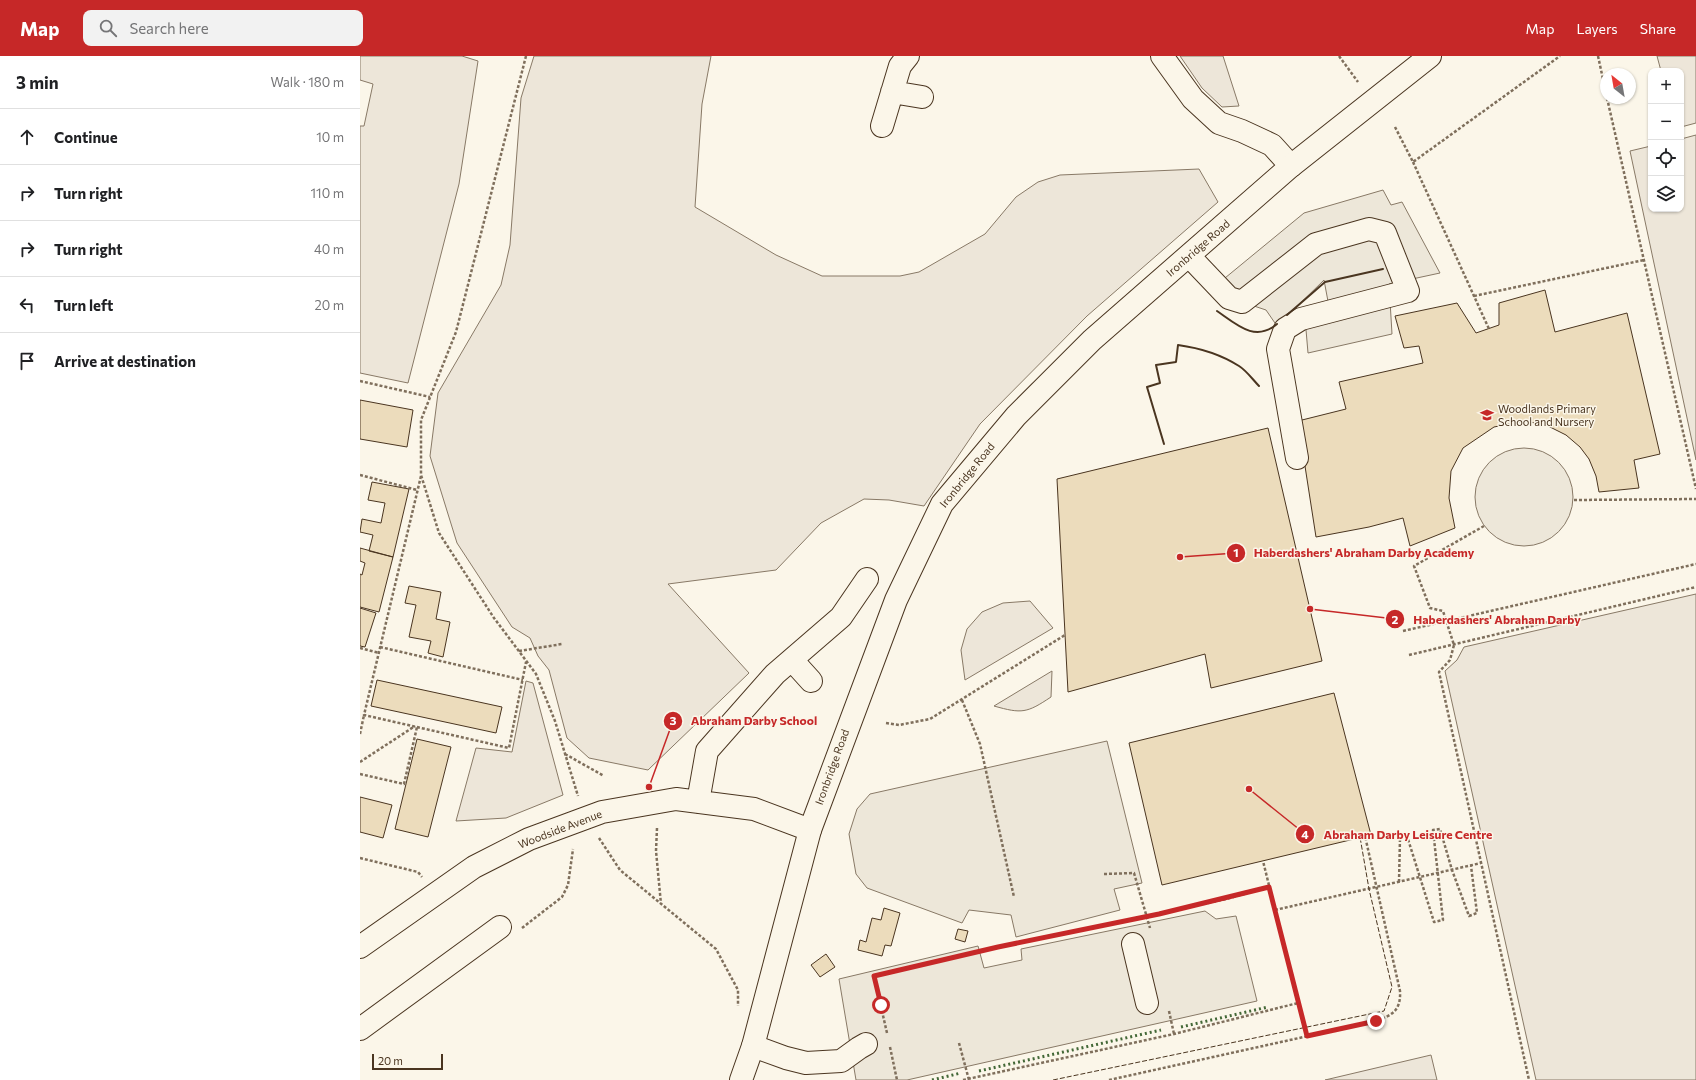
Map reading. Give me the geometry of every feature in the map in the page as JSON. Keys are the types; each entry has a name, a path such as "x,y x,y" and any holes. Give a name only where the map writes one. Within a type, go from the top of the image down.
{"street":[{"path":"882,126 900,66 908,56"},
{"path":"1162,56 1193,99 1218,122 1242,130 1272,145 1291,166"},
{"name":"Ironbridge Road","path":"741,1080 753,1046 810,830 896,600 942,504 1016,416 1092,340 1291,166 1430,56"},
{"path":"892,92 922,97"},
{"path":"1189,256 1229,298 1242,302 1316,244 1369,229 1385,233 1408,291 1301,319 1285,328 1278,350 1297,458"},
{"path":"698,802 707,751 775,674 841,617 866,579"},
{"path":"792,660 811,680"},
{"name":"Woodside Avenue","path":"360,947 474,867 529,839 602,812 676,799 754,809 810,830"},
{"path":"360,1029 500,927"},
{"path":"1133,944 1147,1003"},
{"path":"753,1046 786,1058 806,1063 841,1061 866,1044"}],"path":[{"path":"360,734 421,475 421,420 456,332 526,56"},
{"path":"1338,56 1358,82"},
{"path":"1413,162 1560,56"},
{"path":"1598,56 1601,68"},
{"path":"1608,104 1696,489"},
{"path":"1395,127 1413,162 1489,329"},
{"path":"1474,296 1644,260"},
{"path":"360,380 430,397"},
{"path":"360,475 418,490"},
{"path":"421,475 439,533 494,618 536,674 555,721 578,796"},
{"path":"1574,500 1696,499"},
{"path":"1484,526 1414,566 1430,608 1443,611 1454,645 1450,660 1439,672 1529,1080"},
{"path":"1403,631 1696,564"},
{"path":"1408,656 1696,588"},
{"path":"886,723 899,725 930,719 1065,634"},
{"path":"519,651 562,644"},
{"path":"380,647 523,680"},
{"path":"360,648 379,653"},
{"path":"364,715 509,748 526,661"},
{"path":"962,700 980,744 1014,897"},
{"path":"360,762 416,727"},
{"path":"360,774 404,784 416,727"},
{"path":"565,754 604,776"},
{"path":"657,828 656,851 662,904"},
{"path":"1399,882 1400,838 1406,836 1434,922 1443,920 1433,830 1440,829 1452,870 1469,916 1477,913 1471,866"},
{"path":"1109,1080 1376,1021 1388,1016 1396,1009 1400,1002 1400,991 1364,836"},
{"path":"599,839 620,870 716,949 738,990 738,1012"},
{"path":"500,927 516,933 562,897 568,885 573,849"},
{"path":"360,858 418,872 435,894"},
{"path":"1263,861 1307,1036"},
{"path":"1275,910 1481,863"},
{"path":"887,1034 874,976 998,947 1159,914 1269,887"},
{"path":"963,1080 1174,1034 1298,1002"},
{"path":"889,1041 897,1080"},
{"path":"959,1043 969,1079"}],"shaded area":[{"path":"360,56 462,56 478,61 459,184 408,383 360,373 360,126 364,126 373,84 360,80"},
{"path":"534,56 711,56 702,104 695,207 776,255 822,276 900,276 919,272 985,234 1016,197 1038,182 1060,175 1199,169 1218,202 1087,316 980,424 924,506 889,500 864,499 821,523 776,570 668,584 749,673 648,770 589,758 567,738 549,670 538,656 530,638 512,627 457,543 430,456 438,393 501,285 510,245 521,98"},
{"path":"1180,56 1223,56 1239,106 1222,107 1202,88"},
{"path":"1657,56 1696,56 1696,123 1684,126 1684,68 1660,68"},
{"path":"1696,135 1696,460 1630,151 1648,147 1648,212 1684,212 1684,138"},
{"path":"1383,190 1391,205 1402,202 1440,273 1389,284 1392,334 1308,353 1305,318 1330,312 1324,280 1277,326 1266,310 1242,302 1225,278 1304,213"},
{"path":"1524,448 1543,452 1558,463 1569,478 1573,497 1569,516 1558,531 1543,542 1524,546 1505,542 1490,531 1479,516 1475,497 1479,478 1490,463 1505,452"},
{"path":"1696,594 1696,1080 1536,1080 1445,671 1457,660 1464,647"},
{"path":"1030,601 1053,628 965,680 961,650 967,629 982,612 1003,603"},
{"path":"1052,671 1051,697 1043,702 1030,709 1018,711 994,706"},
{"path":"526,681 533,683 563,795 506,818 456,821 476,748 512,752"},
{"path":"1107,741 1142,883 1114,889 1120,910 1016,937 1011,915 969,910 962,923 867,888 856,874 849,834 857,809 870,794"},
{"path":"1205,911 1216,919 1236,916 1257,1001 907,1080 856,1080 839,979 978,946 984,968 1022,960 1021,949"},
{"path":"1431,1055 1437,1080 1325,1080"}],"building":[{"name":"Woodlands Primary School and Nursery","path":"1545,290 1555,332 1627,313 1660,454 1634,460 1639,488 1599,492 1596,476 1589,459 1580,447 1566,435 1546,425 1524,421 1494,427 1463,448 1451,471 1449,498 1455,528 1410,546 1403,518 1369,527 1316,537 1298,421 1346,409 1339,382 1423,363 1419,346 1404,348 1395,316 1457,303 1476,333 1499,325 1499,303"},
{"path":"360,400 413,410 407,447 360,439"},
{"path":"1268,428 1322,661 1211,688 1205,654 1068,692 1057,479"},
{"path":"372,482 409,489 393,557 369,551 373,535 360,532 362,519 381,523 385,503 368,500"},
{"path":"360,548 393,557 379,612 360,607 360,574 362,575 365,563 360,561"},
{"path":"409,586 441,592 436,619 450,622 443,657 428,653 431,641 409,637 416,605 405,603"},
{"path":"360,608 376,613 365,647 360,646"},
{"path":"377,680 502,707 496,733 371,706"},
{"path":"1334,693 1371,835 1162,885 1129,743"},
{"path":"417,739 451,747 428,837 395,829"},
{"path":"360,797 392,805 383,838 360,832"},
{"path":"884,908 900,913 891,946 885,945 882,956 858,950 860,940 866,942 872,918 881,920"},
{"path":"958,929 968,931 965,942 955,939"},
{"path":"826,954 835,967 820,977 811,965"}],"hedge":[{"path":"1181,1027 1268,1007"},
{"path":"979,1071 1161,1030"},
{"path":"932,1080 961,1073"}],"fence":[{"path":"1053,1080 1384,1011 1392,987 1369,889 1360,837"}],"wall":[{"path":"1287,315 1325,282 1383,269"},
{"path":"1217,311 1239,326 1253,332 1261,332 1277,324"},
{"path":"1164,444 1147,387 1160,383 1156,365 1176,362 1178,345 1202,350 1225,358 1242,368 1259,386"}],"place":[{"name":"Woodlands Primary School and Nursery","path":"1487,415"},
{"name":"Haberdashers' Abraham Darby Academy","path":"1180,557"},
{"name":"Haberdashers' Abraham Darby","path":"1310,609"},
{"name":"Abraham Darby School","path":"649,787"},
{"name":"Abraham Darby Leisure Centre","path":"1249,789"}],"route":[{"path":"881,1005 874,976 998,947 1226,899 1269,887 1307,1036 1376,1021"}]}
